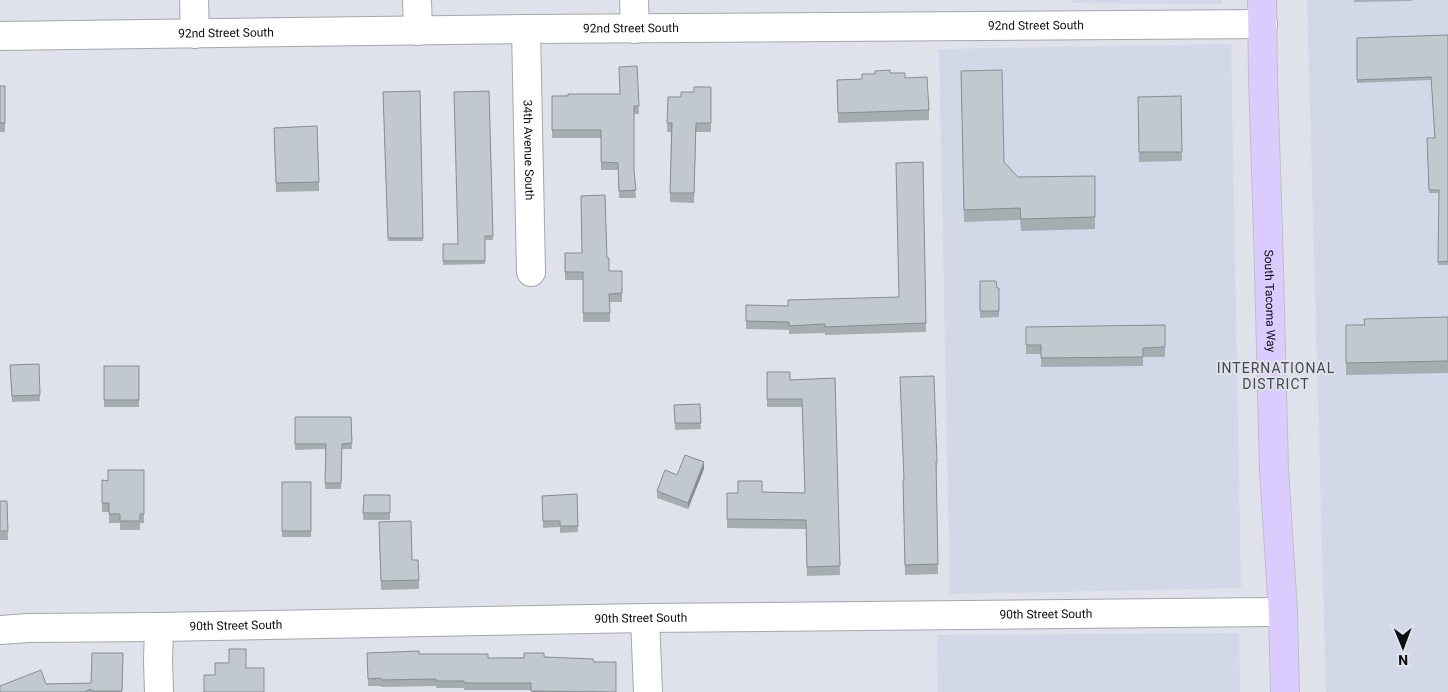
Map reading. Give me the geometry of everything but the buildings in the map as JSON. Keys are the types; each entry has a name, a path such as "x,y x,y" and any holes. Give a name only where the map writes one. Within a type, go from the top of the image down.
{"main road":[{"name":"South Tacoma Way","path":"1262,12 1274,470 1283,612 1285,692"}],"street":[{"path":"194,0 195,34"},
{"path":"417,0 418,31"},
{"path":"634,0 635,29"},
{"name":"92nd Street South","path":"0,36 635,29 1262,12"},
{"name":"34th Avenue South","path":"526,29 531,272"},
{"name":"90th Street South","path":"0,630 645,618 1283,612"},
{"path":"645,618 648,692"},
{"path":"159,627 159,692"}],"shaded area":[{"path":"1072,0 1222,0 1222,4 1072,3"},
{"path":"1307,0 1448,0 1448,692 1326,692"},
{"path":"1231,44 1241,588 950,594 939,49"},
{"path":"1239,633 1240,692 938,692 937,635"}],"district":[{"name":"INTERNATIONAL DISTRICT","path":"1276,376"}]}
